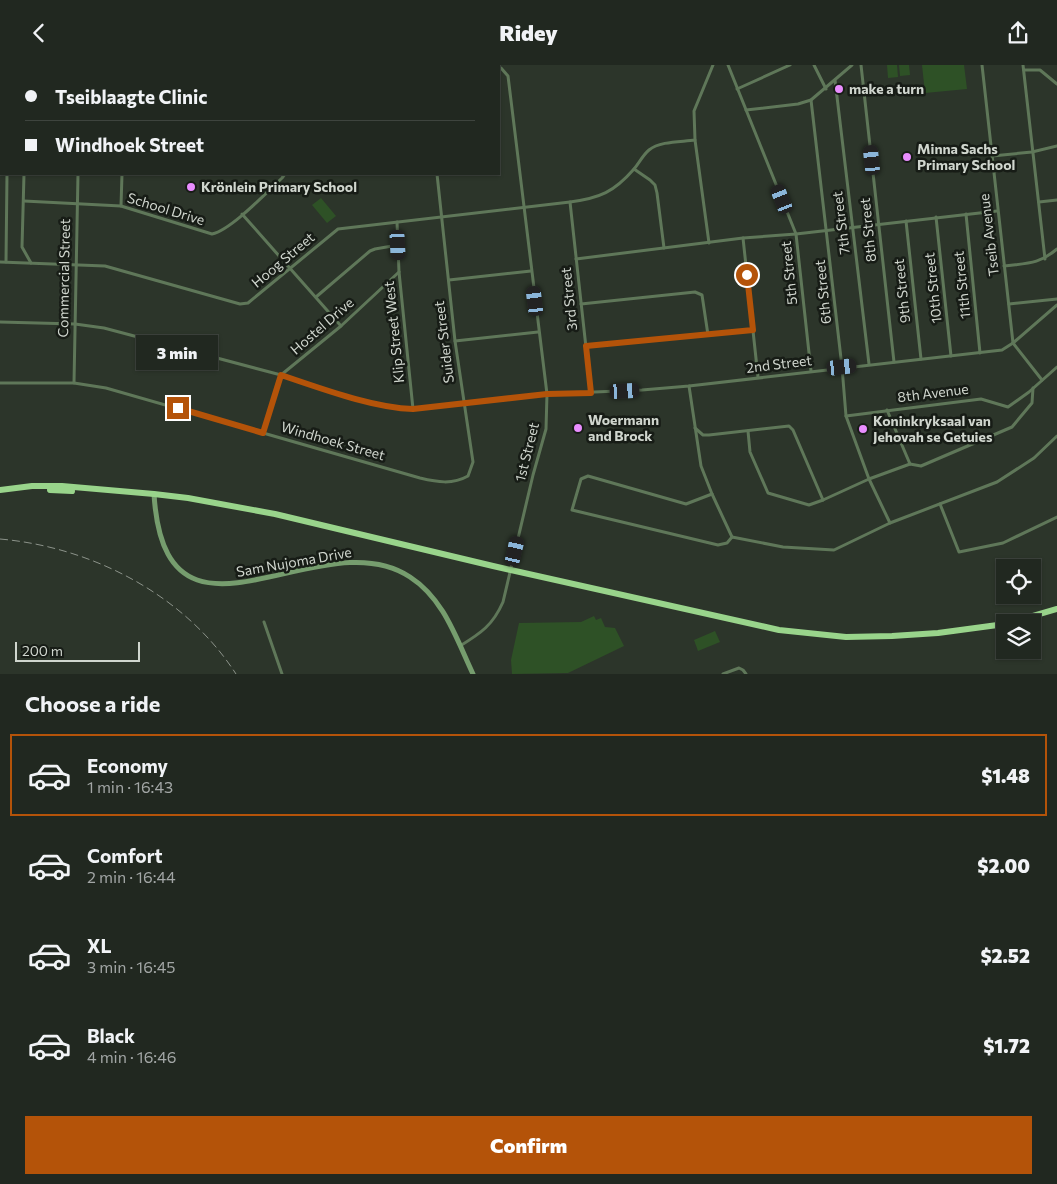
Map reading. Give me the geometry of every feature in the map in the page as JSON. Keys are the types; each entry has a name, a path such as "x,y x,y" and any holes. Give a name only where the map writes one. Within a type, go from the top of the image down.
{"highway":[{"path":"2,489 56,486 154,496 275,514 493,566 778,630 846,637 892,636 967,630 996,625"},
{"path":"1040,614 1057,609"}],"main road":[{"name":"Sam Nujoma Drive","path":"154,496 158,528 166,554 176,568 189,578 210,585 223,586 265,579 336,563 364,561 379,564 408,575 430,593 444,613 472,674"}],"street":[{"path":"709,243 695,140 694,111 713,65"},
{"name":"5th Street","path":"728,65 796,235 811,371"},
{"path":"737,89 790,65"},
{"path":"814,65 826,89"},
{"path":"746,110 789,105 811,100 852,65"},
{"name":"8th Street","path":"861,65 894,362"},
{"name":"Tseib Avenue","path":"982,65 1013,343"},
{"path":"1023,65 1045,259"},
{"name":"1st Street","path":"459,646 489,626 503,602 533,475 546,429 547,394 508,76 500,68"},
{"path":"1024,70 1040,70 1057,84"},
{"name":"7th Street","path":"836,80 869,365"},
{"name":"6th Street","path":"811,100 846,416 869,479 890,523"},
{"name":"Hoog Street","path":"0,262 114,267 243,304 252,302 338,229 590,200 605,194 634,169 649,150 664,144 695,140"},
{"path":"992,156 1032,152 1057,146"},
{"path":"634,169 655,185 658,193 664,248"},
{"path":"6,262 7,175"},
{"path":"24,175 22,247 32,263"},
{"name":"Commercial Street","path":"74,383 78,175"},
{"path":"121,207 122,175"},
{"name":"School Drive","path":"24,201 121,207 212,234 221,231 242,214 284,175"},
{"name":"Suider Street","path":"437,175 455,341 473,462"},
{"path":"1039,202 1057,201"},
{"name":"3rd Street","path":"570,202 591,393"},
{"path":"576,259 744,238 796,235 997,211"},
{"path":"242,214 341,326"},
{"name":"11th Street","path":"966,215 980,353"},
{"name":"10th Street","path":"936,217 951,356"},
{"name":"9th Street","path":"906,221 922,359"},
{"name":"Klip Street West","path":"397,222 413,409"},
{"path":"744,238 758,377"},
{"path":"316,297 370,251 398,245"},
{"path":"1004,266 1036,262 1045,259 1057,249"},
{"path":"448,280 531,271"},
{"name":"Hostel Drive","path":"281,375 341,326 400,272"},
{"path":"581,304 695,292 702,295 708,335"},
{"path":"1009,304 1057,299"},
{"name":"2nd Street","path":"0,323 75,324 104,328 281,375 360,399 399,409 413,409 547,394 689,386 1005,349 1057,305"},
{"path":"586,346 753,330"},
{"path":"455,341 538,332"},
{"path":"1013,343 1042,380"},
{"name":"8th Avenue","path":"846,416 981,399 1008,407 1034,388 1057,367"},
{"path":"263,433 281,375"},
{"name":"Windhoek Street","path":"0,383 74,383 127,394 436,481 453,482 461,480 468,476 473,462"},
{"path":"689,386 701,466 712,495 732,537"},
{"path":"748,431 750,453 768,493 809,505 869,479 910,464 921,466 1012,427 1032,403 1034,388"},
{"path":"887,410 910,464"},
{"path":"695,428 703,435 789,426 793,430 823,500"},
{"path":"732,537 783,547 834,550 890,523 997,482 1034,458 1057,436"},
{"path":"712,495 686,503 665,499 588,476 581,479 572,510 718,545 727,543 732,537"},
{"path":"940,504 959,552 1003,543 1057,517"},
{"path":"264,623 282,674"},
{"path":"723,674 739,668 743,669 746,674"}],"green space":[{"path":"887,65 897,65 898,77 888,78"},
{"path":"899,65 909,65 910,75 900,76"},
{"path":"922,65 964,65 967,89 925,93"},
{"path":"321,198 336,216 327,223 312,205"},
{"path":"594,616 596,620 601,618 605,627 615,628 624,646 568,673 512,674 511,660 519,623 581,622"},
{"path":"715,631 720,642 698,651 694,640"}],"railway":[{"path":"0,539 69,552 102,564 133,580 163,599 191,621 215,646 236,674"}],"place":[{"name":"make a turn","path":"839,89"},
{"name":"Minna Sachs Primary School","path":"907,157"},
{"name":"Krönlein Primary School","path":"191,187"},
{"name":"Woermann and Brock","path":"578,428"},
{"name":"Koninkryksaal van Jehovah se Getuies","path":"863,429"}],"route":[{"path":"178,408 263,433 281,375 324,389 399,409 547,394 591,393 586,346 753,330 747,275"}]}
